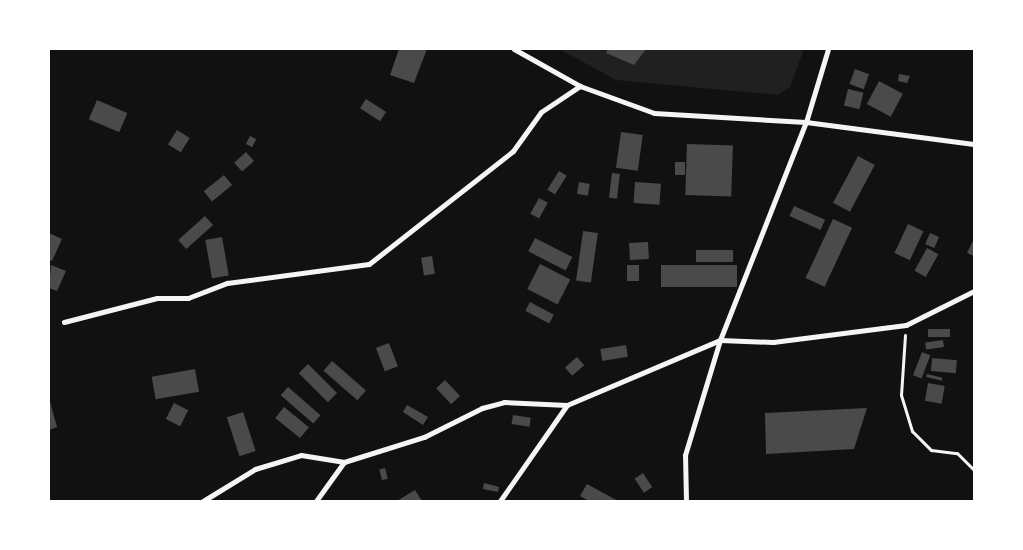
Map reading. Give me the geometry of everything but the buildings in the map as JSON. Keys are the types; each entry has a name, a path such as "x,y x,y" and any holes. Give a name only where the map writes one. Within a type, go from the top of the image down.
{"street":[{"path":"514,49 580,86 654,113 806,122 974,144"},
{"path":"686,501 685,455 720,340 806,122 828,49"},
{"path":"64,322 157,298 188,298 227,282 369,264 513,151 540,112 580,86"},
{"path":"203,501 255,469 301,455 344,462 424,437 490,406 567,405 720,340 774,342 906,324 974,291"},
{"path":"500,501 567,405"},
{"path":"316,501 344,462"}],"path":[{"path":"906,324 901,395 912,431 931,450 958,454 974,470"}],"shaded area":[{"path":"559,49 804,49 790,87 778,95 616,80"}]}
